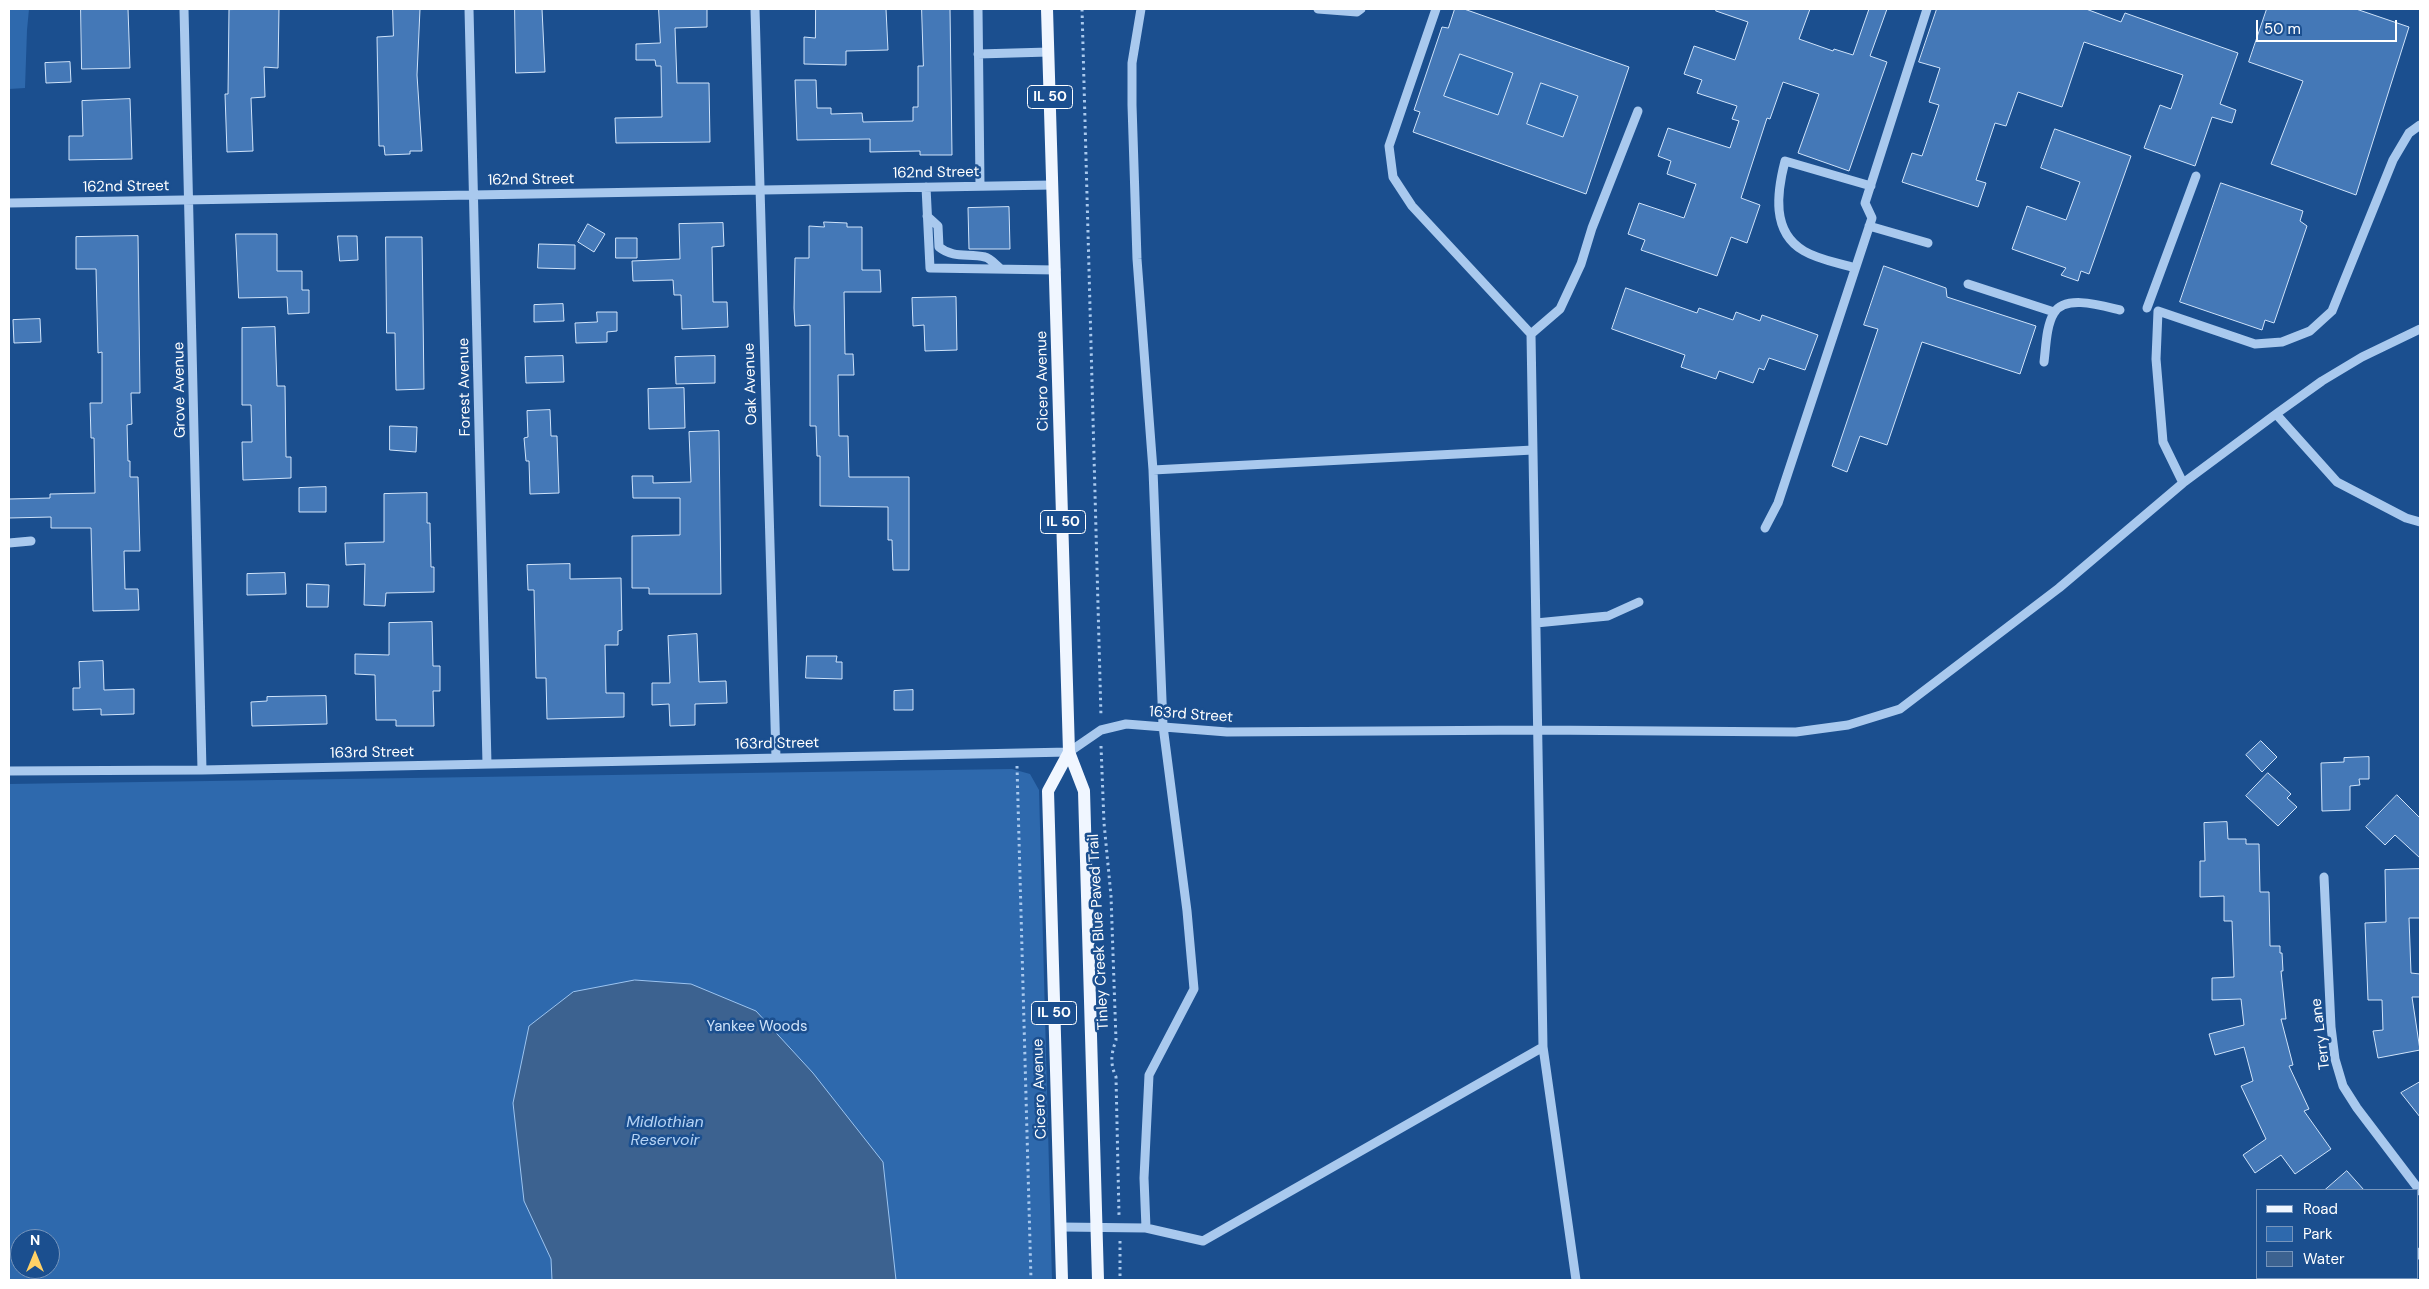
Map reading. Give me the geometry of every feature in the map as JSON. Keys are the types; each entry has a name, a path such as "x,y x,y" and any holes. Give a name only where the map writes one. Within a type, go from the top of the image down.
{"main road":[{"name":"Cicero Avenue","path":"1047,9 1069,752 1084,791 1098,1280"},
{"name":"Cicero Avenue","path":"1062,1280 1048,791 1069,752"}],"street":[{"name":"Grove Avenue","path":"184,9 202,770"},
{"name":"Forest Avenue","path":"469,9 488,764"},
{"name":"Oak Avenue","path":"755,9 776,758"},
{"path":"978,9 980,186"},
{"path":"1141,9 1132,63 1131,123 1137,259 1153,470 1163,726 1187,911 1194,989 1149,1074 1144,1178 1146,1228"},
{"path":"1318,9 1357,12 1362,9"},
{"path":"1436,9 1389,146 1393,177 1412,206 1530,334 1543,1047 1576,1280"},
{"path":"1765,528 1778,503 1872,218 1865,203 1927,9"},
{"path":"978,54 1049,52"},
{"path":"1530,334 1560,309 1581,264 1592,228 1638,111"},
{"path":"2183,483 2163,442 2156,359 2158,311 2255,344 2282,342 2310,332 2332,311 2393,160 2409,133 2420,125"},
{"path":"1855,268 1803,251 1786,234 1778,211 1779,184 1785,161 1871,186"},
{"path":"2147,308 2196,176"},
{"name":"162nd Street","path":"9,203 1053,185"},
{"path":"926,187 930,268 1056,270"},
{"path":"927,216 938,226 940,247 946,253 959,256 986,257 1000,269"},
{"path":"1869,226 1928,243"},
{"path":"1968,284 2054,312"},
{"path":"2044,362 2049,327 2054,312 2063,305 2090,303 2120,310"},
{"name":"163rd Street","path":"9,771 202,770 1069,752 1101,730 1126,724 1227,732 1538,730 1796,732 1848,724 1900,709 2059,588 2183,483 2276,414 2322,381 2362,357 2420,329"},
{"path":"2276,414 2337,482 2406,518 2420,522"},
{"path":"1153,470 1533,450"},
{"path":"9,544 30,541"},
{"path":"1536,623 1608,616 1639,602"},
{"name":"Terry Lane","path":"2324,877 2331,1028 2335,1058 2343,1086 2357,1108 2420,1190"},
{"path":"1061,1227 1146,1228 1203,1241 1543,1047"}],"path":[{"name":"Tinley Creek Blue Paved Trail","path":"1082,9 1102,680 1101,730 1104,823 1112,915 1116,1040 1112,1050 1111,1066 1116,1077 1120,1280"},
{"path":"1017,753 1031,1280"}],"green space":[{"path":"9,9 29,9 25,88 9,89"},
{"path":"1460,54 1513,73 1498,115 1444,96"},
{"path":"1541,83 1578,96 1563,137 1527,124"},
{"name":"Yankee Woods","path":"1012,769 1030,774 1039,790 1052,1280 9,1280 9,784"}],"water":[{"name":"Midlothian Reservoir","path":"635,980 691,984 756,1011 813,1073 883,1162 896,1280 552,1280 551,1259 524,1201 513,1103 529,1026 573,992"}],"building":[{"path":"81,9 128,9 130,68 82,69"},
{"path":"279,9 278,68 264,67 265,97 251,98 253,151 227,152 225,94 228,94 229,10"},
{"path":"393,9 420,9 417,75 422,151 410,151 410,154 385,155 384,146 379,146 377,37 393,36"},
{"path":"515,9 542,9 545,72 516,73"},
{"path":"659,9 707,9 707,27 675,28 677,83 709,83 710,142 616,143 615,118 662,117 661,66 656,66 655,60 636,60 636,44 660,43"},
{"path":"816,9 886,9 888,50 846,51 846,65 804,64 804,37 815,38"},
{"path":"922,9 950,9 952,155 920,155 920,151 870,152 870,139 797,140 795,80 816,80 817,108 831,108 831,114 862,113 863,122 913,121 913,107 918,107 918,66 923,66"},
{"path":"1455,9 1464,9 1629,67 1586,194 1413,132 1420,112 1414,110 1442,27 1448,28","holes":["1460,54 1513,73 1498,115 1444,96","1541,83 1578,96 1563,137 1527,124"]},
{"path":"1717,9 1810,9 1799,39 1833,51 1834,49 1853,55 1869,9 1887,9 1870,56 1887,62 1849,171 1798,153 1819,94 1783,82 1770,119 1767,118 1741,198 1760,205 1747,243 1731,237 1717,276 1641,250 1645,240 1628,234 1639,203 1684,218 1696,184 1667,174 1671,161 1658,156 1668,128 1730,148 1739,121 1732,119 1737,106 1697,93 1702,80 1684,74 1694,46 1735,60 1748,22 1716,11"},
{"path":"1937,9 2086,9 2121,22 2125,13 2238,53 2220,104 2236,110 2232,123 2212,117 2195,166 2144,148 2160,105 2171,109 2183,75 2084,42 2062,107 2018,92 2006,126 1995,123 1976,180 1986,183 1978,207 1902,182 1912,153 1922,156 1939,105 1929,102 1940,68 1919,62"},
{"path":"2267,9 2356,9 2409,27 2356,195 2271,164 2303,81 2249,62"},
{"path":"70,62 71,82 46,83 45,63"},
{"path":"130,99 132,159 69,160 69,136 83,136 82,101"},
{"path":"2055,129 2131,156 2089,274 2081,271 2078,281 2061,275 2066,268 2012,249 2027,206 2066,220 2080,182 2041,168"},
{"path":"2221,183 2303,211 2300,221 2307,226 2274,323 2265,320 2262,330 2180,302"},
{"path":"1009,207 1010,249 969,249 968,208"},
{"path":"824,222 847,223 847,227 862,227 862,270 880,270 881,292 844,292 845,354 853,354 854,375 838,375 839,436 848,436 849,477 909,477 909,570 893,570 892,540 888,540 888,507 820,506 820,456 817,456 816,426 810,426 810,325 795,326 794,308 795,258 809,258 809,226 824,227"},
{"path":"723,223 724,246 712,247 713,302 727,302 728,327 682,329 681,295 674,295 673,280 633,281 632,261 680,259 679,224"},
{"path":"588,224 605,234 594,252 578,242"},
{"path":"236,234 277,234 277,271 302,271 302,290 309,290 309,313 288,314 287,297 239,298"},
{"path":"138,236 140,393 131,393 132,424 127,425 130,477 138,477 140,551 124,551 125,589 138,589 139,610 93,611 91,528 51,528 51,517 9,518 9,499 50,498 50,494 95,493 94,438 91,438 90,403 102,403 102,352 98,353 96,269 76,269 76,237"},
{"path":"338,236 357,236 358,260 340,261"},
{"path":"386,237 422,237 424,389 396,390 395,333 387,333"},
{"path":"616,238 637,238 637,258 616,258"},
{"path":"539,244 575,245 575,269 538,268"},
{"path":"1884,266 1946,288 1947,297 2036,326 2020,374 1922,342 1887,445 1860,436 1847,472 1832,466 1878,329 1864,325"},
{"path":"1626,288 1697,313 1699,308 1733,320 1736,312 1760,321 1762,315 1818,335 1805,370 1769,358 1764,370 1759,368 1753,383 1719,371 1716,379 1681,367 1685,355 1612,329"},
{"path":"956,297 957,350 925,351 924,325 913,326 912,298"},
{"path":"563,304 564,321 534,322 534,305"},
{"path":"597,312 617,312 617,331 607,332 607,342 576,343 575,323 597,322"},
{"path":"40,319 41,342 14,343 13,320"},
{"path":"275,327 277,386 285,386 286,457 291,457 291,478 243,480 242,442 252,442 251,405 242,405 242,328"},
{"path":"563,356 564,382 526,383 525,357"},
{"path":"715,356 715,383 676,384 675,357"},
{"path":"684,388 685,428 649,429 648,389"},
{"path":"550,410 551,436 557,436 559,493 530,494 529,461 526,461 524,438 528,437 527,411"},
{"path":"390,426 417,427 416,452 390,450"},
{"path":"719,431 721,594 649,594 649,588 632,588 632,536 680,535 680,498 633,498 632,476 653,476 653,483 691,482 689,432"},
{"path":"326,487 326,512 299,512 299,488"},
{"path":"427,493 427,523 430,523 431,567 434,567 434,592 386,593 385,606 364,605 365,564 346,565 345,543 384,542 384,494"},
{"path":"570,564 570,579 621,578 622,630 618,631 618,645 605,645 606,693 624,693 624,717 547,719 546,678 536,678 534,590 528,590 527,565"},
{"path":"285,573 286,594 247,595 247,574"},
{"path":"307,584 329,585 328,607 307,607"},
{"path":"432,622 433,666 440,666 440,691 433,691 434,726 396,726 396,720 376,720 375,675 355,674 355,654 389,655 389,623"},
{"path":"697,634 699,682 726,681 727,703 695,704 695,725 670,726 669,704 652,705 652,683 670,683 668,636"},
{"path":"807,656 837,656 836,662 842,662 842,679 806,678"},
{"path":"103,661 104,690 134,689 134,714 101,715 101,709 73,710 73,688 80,688 79,662"},
{"path":"913,690 913,710 894,710 894,691"},
{"path":"326,696 327,724 252,726 251,702 267,701 267,697"},
{"path":"2261,741 2277,757 2262,772 2246,755"},
{"path":"2369,757 2369,779 2359,779 2360,785 2350,786 2350,810 2322,811 2321,763 2344,762 2344,758"},
{"path":"2268,773 2291,794 2287,798 2297,807 2278,826 2246,796"},
{"path":"2397,795 2420,818 2420,858 2395,835 2385,845 2366,827"},
{"path":"2227,822 2228,839 2246,839 2246,844 2259,844 2260,892 2269,892 2270,946 2280,946 2280,953 2282,953 2283,971 2281,971 2286,1019 2281,1019 2293,1065 2289,1066 2309,1109 2304,1111 2331,1149 2295,1174 2281,1155 2255,1173 2243,1155 2266,1139 2241,1086 2253,1081 2244,1047 2215,1055 2209,1034 2244,1025 2241,999 2212,1000 2212,978 2234,977 2232,921 2224,921 2224,896 2200,897 2200,861 2205,861 2204,823"},
{"path":"2420,869 2420,918 2409,918 2411,973 2420,974 2420,997 2412,997 2420,1050 2378,1058 2373,1031 2383,1030 2382,1000 2368,1000 2365,923 2386,922 2385,870"},
{"path":"2420,1082 2420,1117 2401,1093"},
{"path":"2347,1171 2363,1189 2326,1189"}]}
